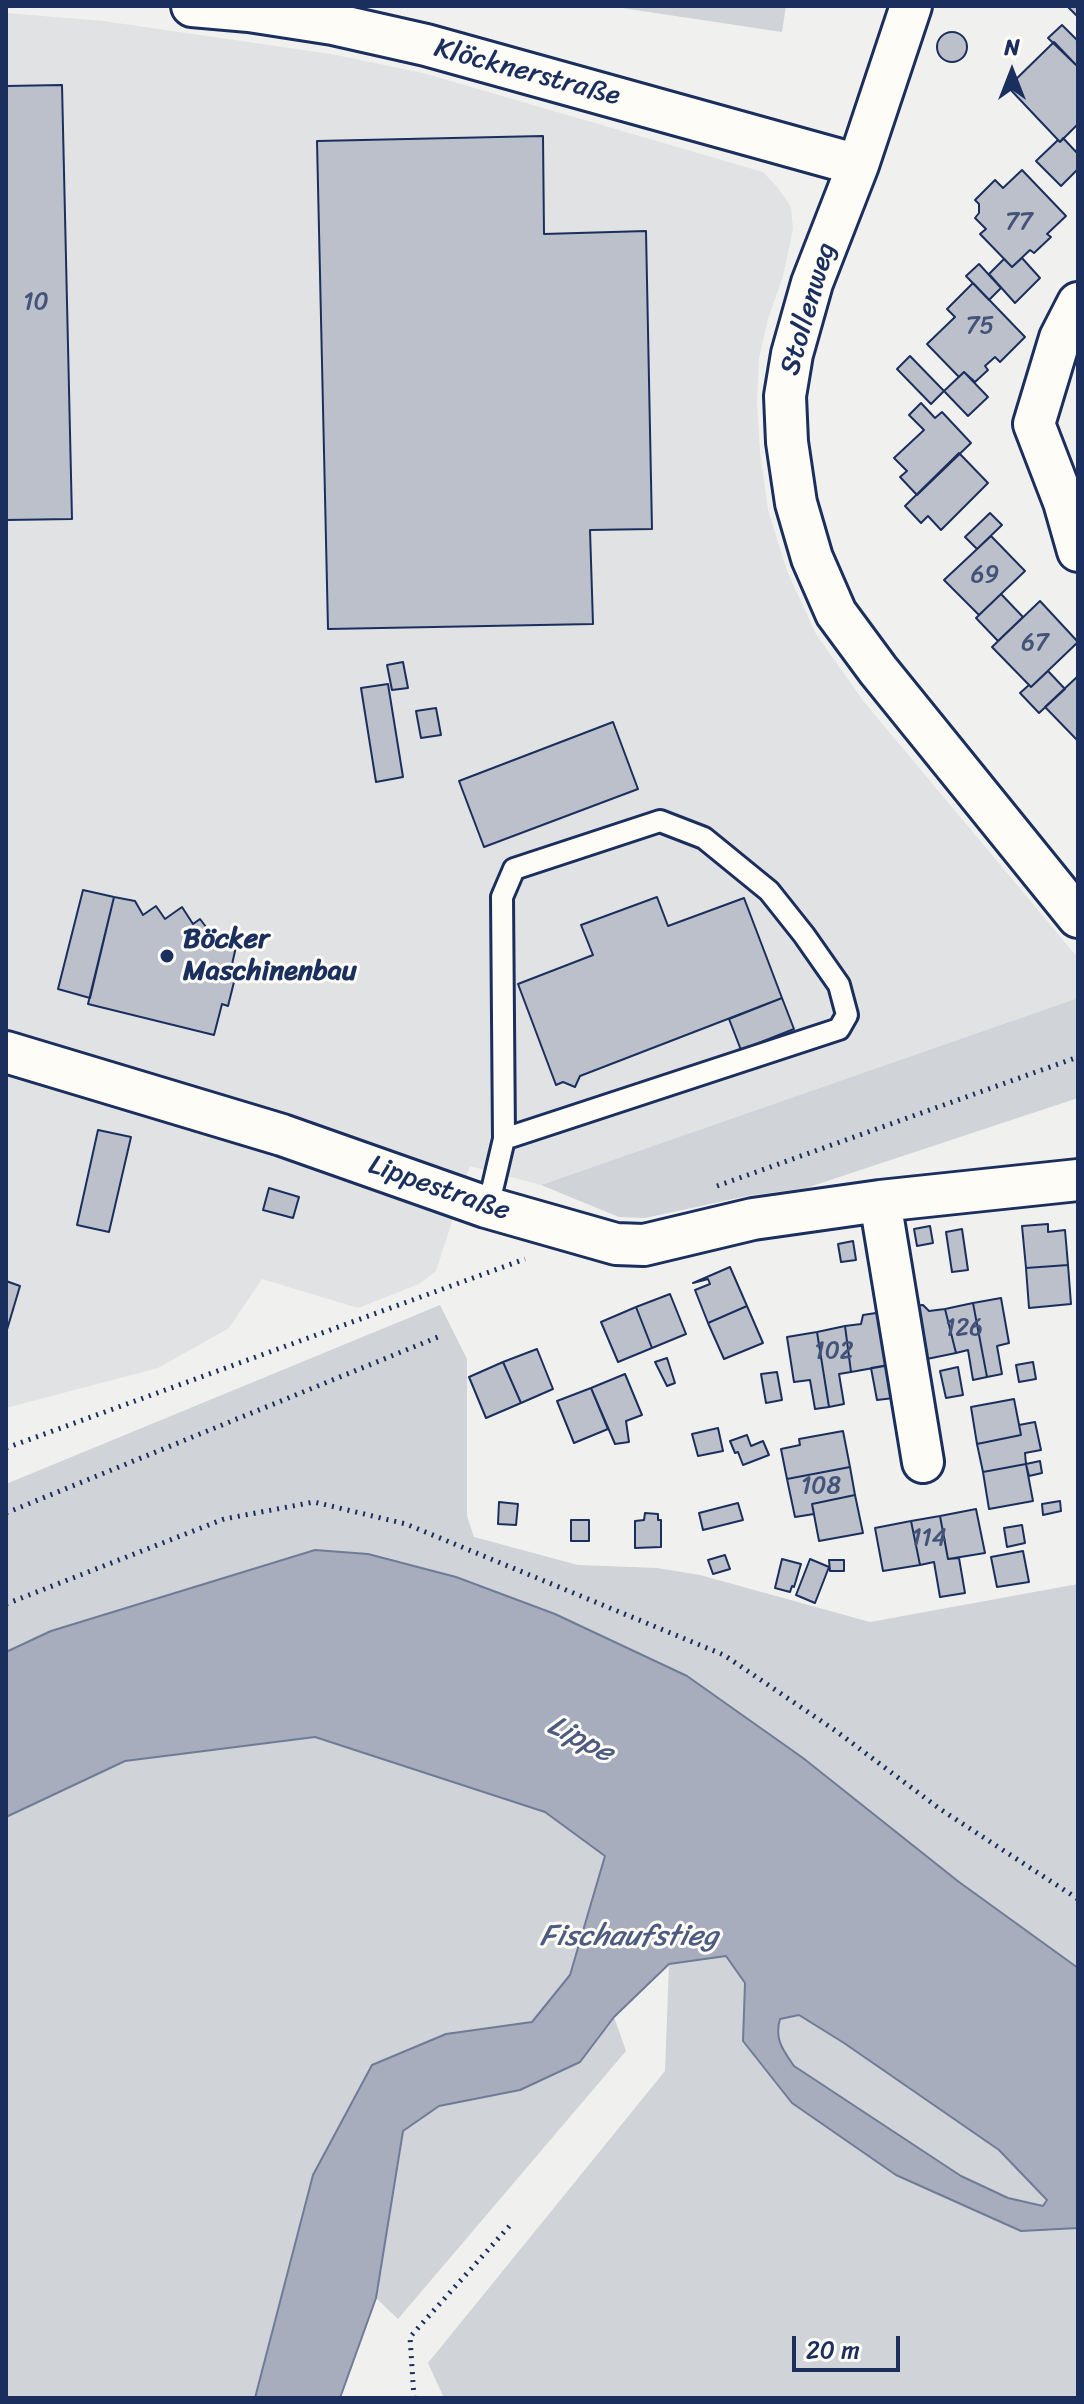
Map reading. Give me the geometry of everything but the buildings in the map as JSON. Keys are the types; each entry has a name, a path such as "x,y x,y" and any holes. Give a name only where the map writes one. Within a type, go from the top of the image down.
{"street":[{"name":"Klöcknerstraße","path":"192,6 249,8 426,45 858,165"},
{"name":"Stollenweg","path":"911,6 858,165 801,319 785,396 787,442 796,503 812,558 836,613 878,670 1078,917"},
{"path":"1078,303 1060,338 1034,424 1064,502 1078,551"},
{"name":"Lippestraße","path":"6,1052 282,1135 486,1207 616,1244 644,1245 753,1219 880,1201 1078,1180"},
{"path":"880,1201 923,1462"}],"lane":[{"path":"486,1207 504,1139 502,897 514,869 660,821 704,838 769,891 839,985 847,1015 839,1029 504,1139"}],"path":[{"path":"706,1190 1078,1057"},
{"path":"6,1448 531,1256"},
{"path":"6,1513 438,1337"},
{"path":"6,1604 224,1519 314,1502 406,1524 724,1655 836,1731 940,1809 1078,1899"},
{"path":"414,2398 410,2337 513,2222"}],"shaded area":[{"path":"609,6 786,6 782,32"},
{"path":"6,13 103,21 331,54 423,73 763,172 791,207 793,229 759,358 757,403 768,510 787,571 816,634 864,702 1078,958 1078,998 541,1185 470,1166 436,1271 419,1284 358,1308 262,1279 229,1328 158,1368 6,1408"},
{"path":"1078,998 1078,1098 806,1188 747,1196 645,1218 619,1217 541,1185"},
{"path":"440,1305 467,1359 467,1516 474,1537 578,1565 657,1568 700,1575 870,1622 1078,1584 1078,1968 959,1882 803,1758 687,1676 555,1614 456,1577 368,1554 315,1550 51,1631 6,1652 6,1484"},
{"path":"315,1737 545,1812 606,1855 570,1975 531,2022 446,2034 313,2175 255,2398 6,2398 6,1817 125,1761"},
{"path":"725,1956 745,1983 743,2041 792,2103 896,2175 1021,2231 1078,2228 1078,2398 444,2398 428,2363 665,2071 669,1964"},
{"path":"799,2015 999,2150 1048,2200 1043,2206 1009,2198 961,2176 794,2066 781,2044 779,2026 780,2019"},
{"path":"614,2017 626,2051 398,2319 376,2298 403,2131 439,2106 520,2090 580,2062"}],"water":[{"path":"315,1550 368,1554 456,1577 555,1614 687,1676 803,1758 959,1882 1078,1968 1078,2228 1021,2231 896,2175 792,2103 743,2041 745,1983 726,1956 669,1964 614,2017 580,2062 520,2090 439,2106 403,2131 376,2298 340,2398 255,2398 313,2175 372,2065 446,2034 532,2022 570,1975 605,1856 545,1812 315,1737 125,1761 6,1817 6,1652 51,1631","holes":["799,2015 999,2150 1047,2200 1043,2206 1008,2198 961,2176 794,2066 779,2038 780,2019"]}],"place":[{"name":"Böcker Maschinenbau","path":"167,956"}],"water label":[{"name":"Lippe","path":"580,1740"},
{"name":"Fischaufstieg","path":"629,1937"}]}
